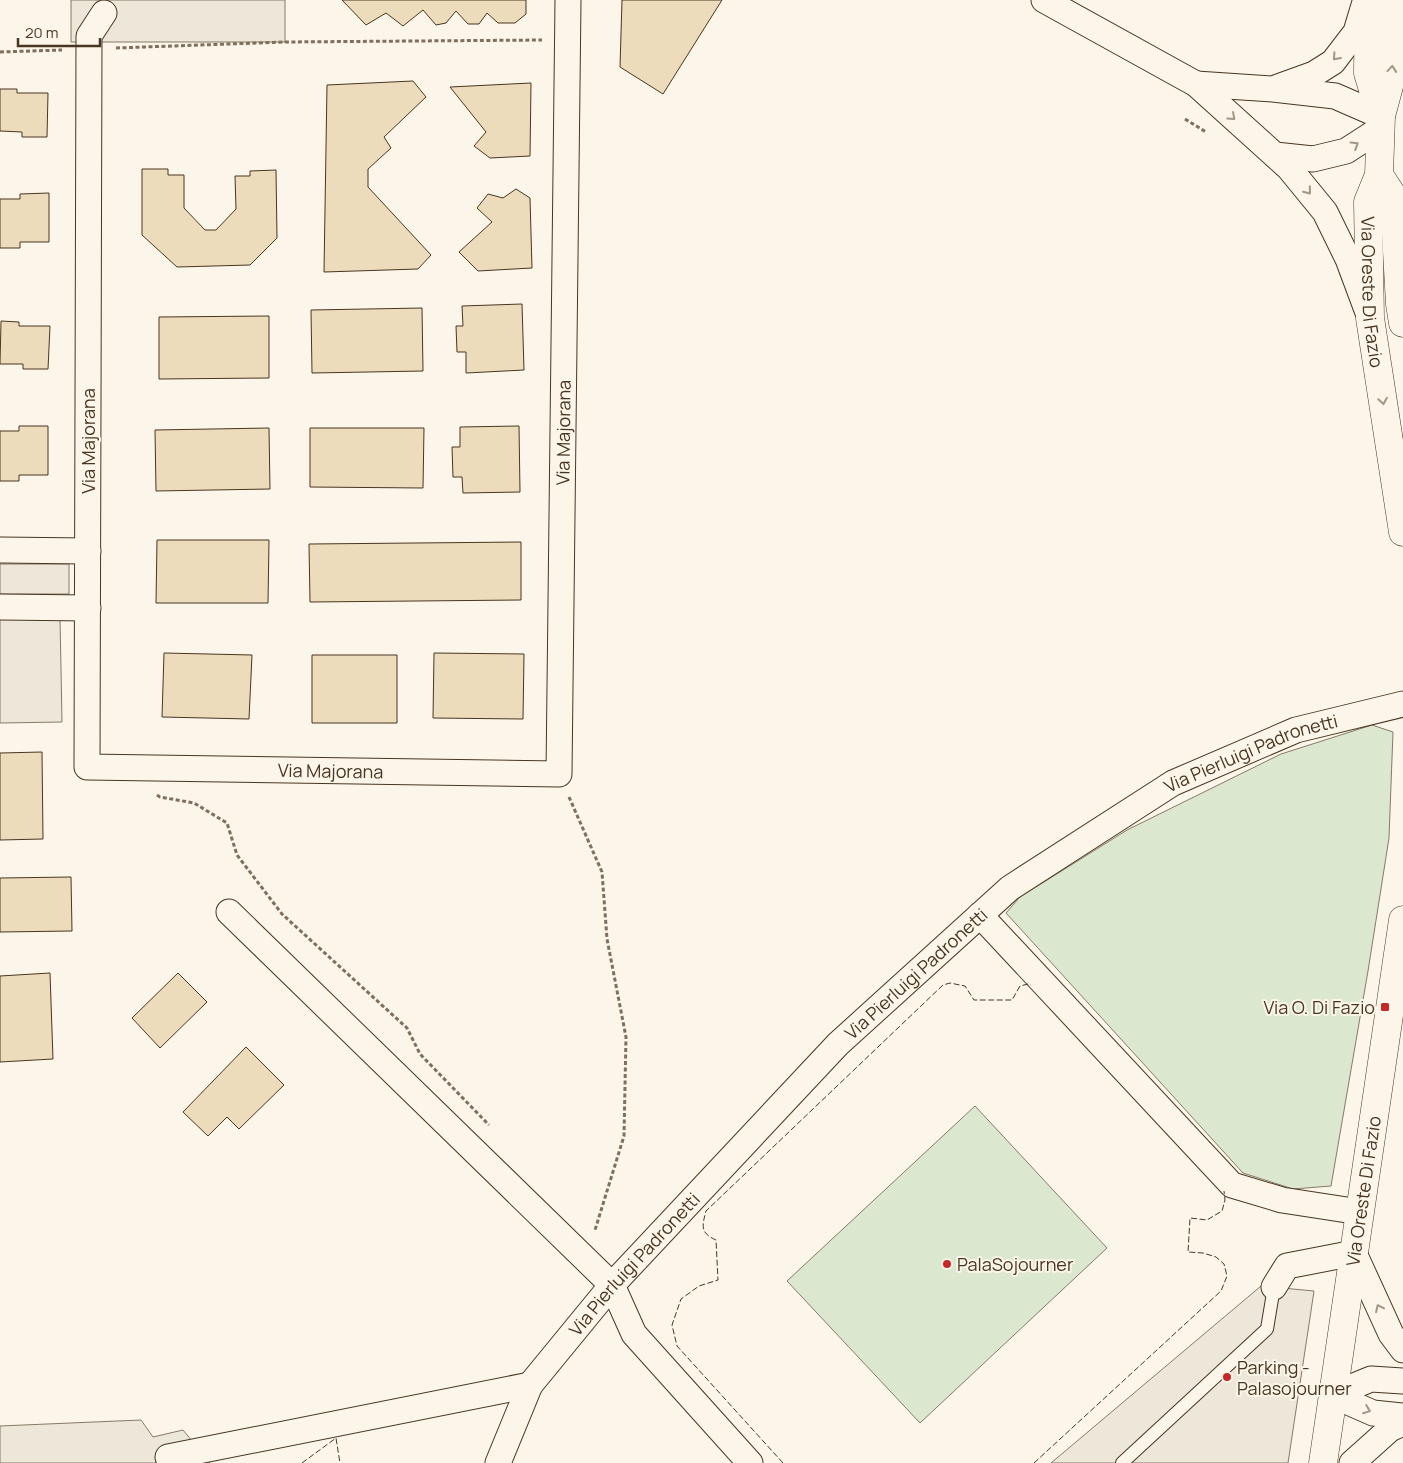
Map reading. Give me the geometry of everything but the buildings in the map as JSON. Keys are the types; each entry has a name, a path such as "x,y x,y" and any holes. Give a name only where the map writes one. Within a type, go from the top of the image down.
{"street":[{"name":"Via Majorana","path":"104,12 89,36 87,767 559,774 568,0"},
{"path":"1044,0 1196,84 1289,168 1325,212 1348,259 1370,318"},
{"path":"1273,89 1314,74 1333,62 1356,32 1367,0"},
{"path":"1367,0 1368,73 1381,122"},
{"path":"1379,175 1381,122 1394,71 1392,0"},
{"path":"1196,84 1273,89 1335,96 1381,122"},
{"path":"1274,155 1313,159 1346,151 1381,122"},
{"name":"Via Oreste Di Fazio","path":"1379,175 1368,202 1370,318 1403,532"},
{"name":"Via Oreste Di Fazio","path":"1379,175 1394,198 1400,304 1403,323"},
{"path":"0,550 88,551"},
{"path":"0,607 88,608"},
{"name":"Via Pierluigi Padronetti","path":"498,1463 530,1385 612,1285 838,1044 1010,888 1174,783 1296,730 1403,704"},
{"path":"229,912 612,1285 634,1334 750,1463"},
{"path":"980,915 1232,1185 1282,1200 1360,1212"},
{"name":"Via Oreste Di Fazio","path":"1323,1463 1403,920"},
{"path":"1274,1287 1287,1266 1354,1253 1391,1334 1403,1350"},
{"path":"1332,1395 1372,1379 1403,1381"},
{"path":"168,1457 530,1385"},
{"path":"1332,1395 1373,1413 1403,1416"},
{"path":"1352,1463 1390,1429 1403,1423"}],"lane":[{"path":"1122,1463 1267,1329 1274,1287"}],"path":[{"path":"0,52 285,42 567,40"},
{"path":"123,768 160,797 194,803 227,823 237,855 282,914 407,1028 420,1054 490,1125"},
{"path":"559,774 602,872 607,939 626,1037 624,1136 594,1233 587,1226"}],"green space":[{"path":"1372,725 1393,732 1389,838 1368,971 1331,1186 1293,1189 1243,1173 1006,913 1020,897 1127,830 1281,754"},
{"name":"PalaSojourner","path":"975,1106 1107,1248 920,1423 787,1281"}],"shaded area":[{"path":"71,0 285,0 285,42 71,42"},
{"path":"0,564 69,564 69,594 0,594"},
{"path":"60,618 62,722 0,723 0,619"},
{"name":"Parking - Palasojourner","path":"1261,1286 1314,1291 1288,1463 1051,1463"},
{"path":"141,1420 153,1437 183,1430 210,1463 0,1463 0,1426"}],"fence":[{"path":"783,1463 677,1346 672,1325 681,1299 699,1286 718,1280 716,1240 705,1232 704,1221 706,1211 943,985 950,983 965,986 974,1000 1012,1000 1020,986 1031,985"},
{"path":"1034,1463 1221,1291 1227,1276 1224,1264 1216,1257 1203,1253 1188,1252 1190,1218 1207,1220 1222,1211 1225,1200 1224,1191"},
{"path":"302,1463 336,1438 340,1463"}],"place":[{"name":"Via O. Di Fazio","path":"1385,1007"},
{"name":"PalaSojourner","path":"947,1264"},
{"name":"Parking - Palasojourner","path":"1227,1377"}]}
